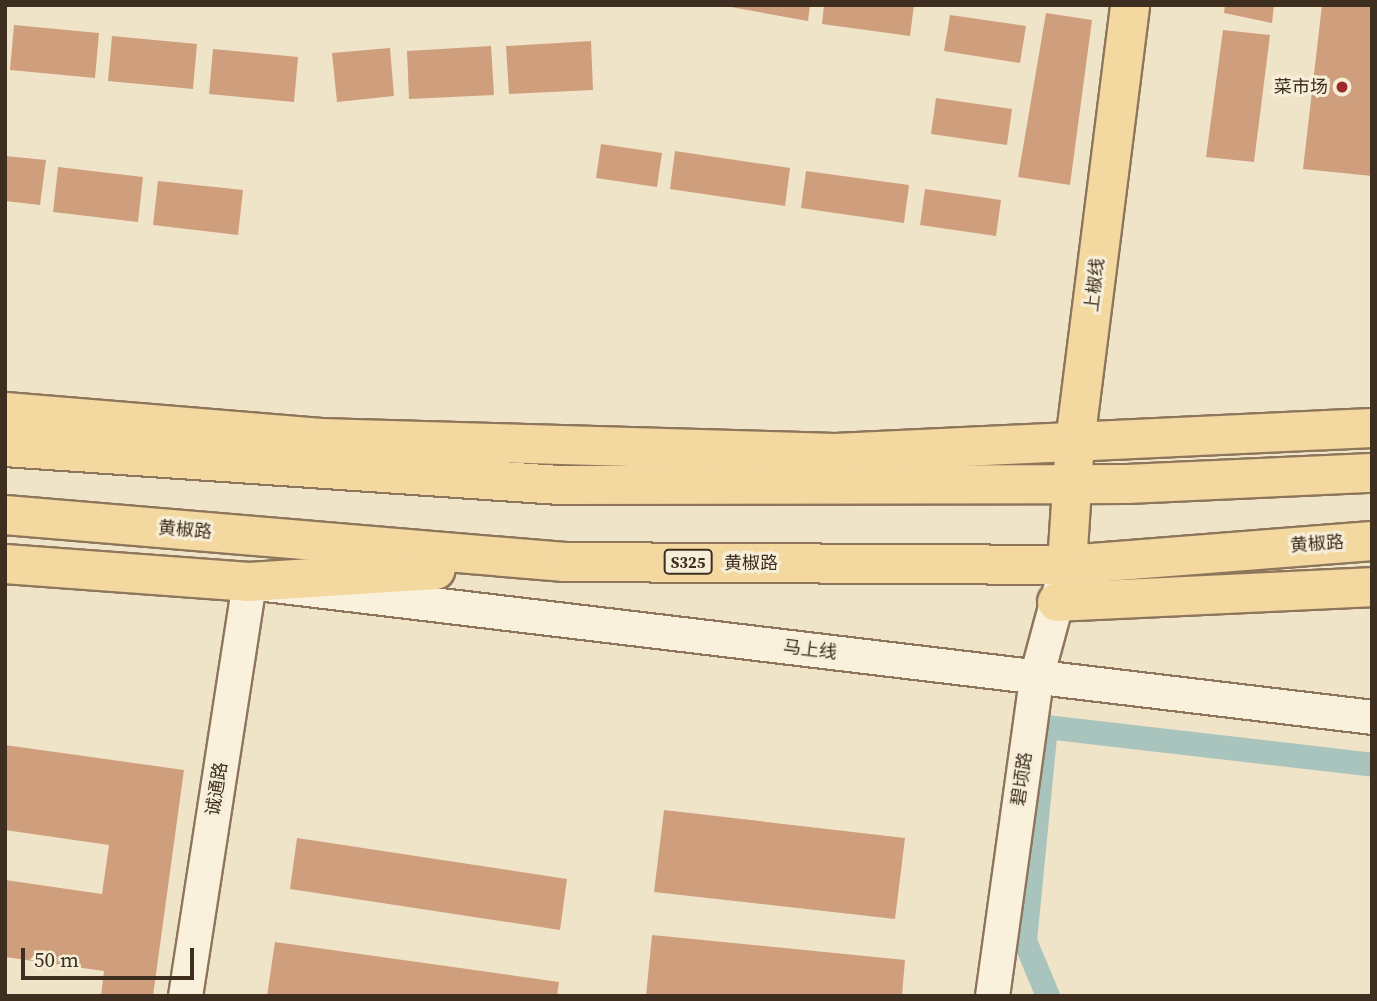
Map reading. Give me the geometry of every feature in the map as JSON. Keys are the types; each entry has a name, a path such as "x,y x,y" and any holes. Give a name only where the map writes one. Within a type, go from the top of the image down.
{"main road":[{"name":"上椒线","path":"1066,565 1075,442 1130,5"},
{"path":"5,412 320,438 807,452 1372,428"},
{"path":"5,447 559,485 1072,484 1372,473"},
{"name":"黄椒路","path":"5,515 565,562 1066,565 1372,541"},
{"path":"5,564 249,582 565,562"},
{"path":"1056,602 1372,587"}],"street":[{"name":"碧顷路","path":"992,996 1036,677 1066,565"},
{"name":"马上线","path":"249,582 1372,717"},
{"name":"诚通路","path":"185,996 249,582"}],"building":[{"path":"720,5 810,5 808,21"},
{"path":"824,5 914,5 910,36 822,24"},
{"path":"1225,5 1274,5 1272,23 1224,13"},
{"name":"菜市场","path":"1322,5 1372,5 1372,176 1303,169"},
{"path":"1046,13 1092,20 1070,185 1018,177"},
{"path":"950,15 1026,26 1020,63 944,51"},
{"path":"14,25 99,33 95,78 10,70"},
{"path":"1223,30 1270,35 1254,162 1206,157"},
{"path":"112,36 197,44 193,89 108,81"},
{"path":"591,41 593,90 509,94 506,46"},
{"path":"491,46 494,95 409,99 407,51"},
{"path":"390,48 394,96 337,102 332,53"},
{"path":"213,49 298,57 294,102 209,94"},
{"path":"936,98 1012,109 1007,145 931,134"},
{"path":"601,144 662,153 657,187 596,178"},
{"path":"675,151 790,168 785,206 670,189"},
{"path":"5,156 46,160 40,205 5,201"},
{"path":"58,167 143,177 138,222 53,212"},
{"path":"806,171 909,185 904,223 801,208"},
{"path":"158,181 243,190 238,235 153,225"},
{"path":"925,189 1001,200 996,236 920,225"},
{"path":"5,745 184,770 153,996 101,996 104,971 5,957 5,880 102,894 109,845 5,830"},
{"path":"664,810 905,838 895,919 654,892"},
{"path":"297,838 567,879 560,930 290,889"},
{"path":"652,935 905,960 902,996 646,996"},
{"path":"275,942 559,982 557,996 267,996"}],"waterway":[{"path":"1048,996 1025,941 1046,727 1372,765"}],"place":[{"name":"菜市场","path":"1342,87"}]}
